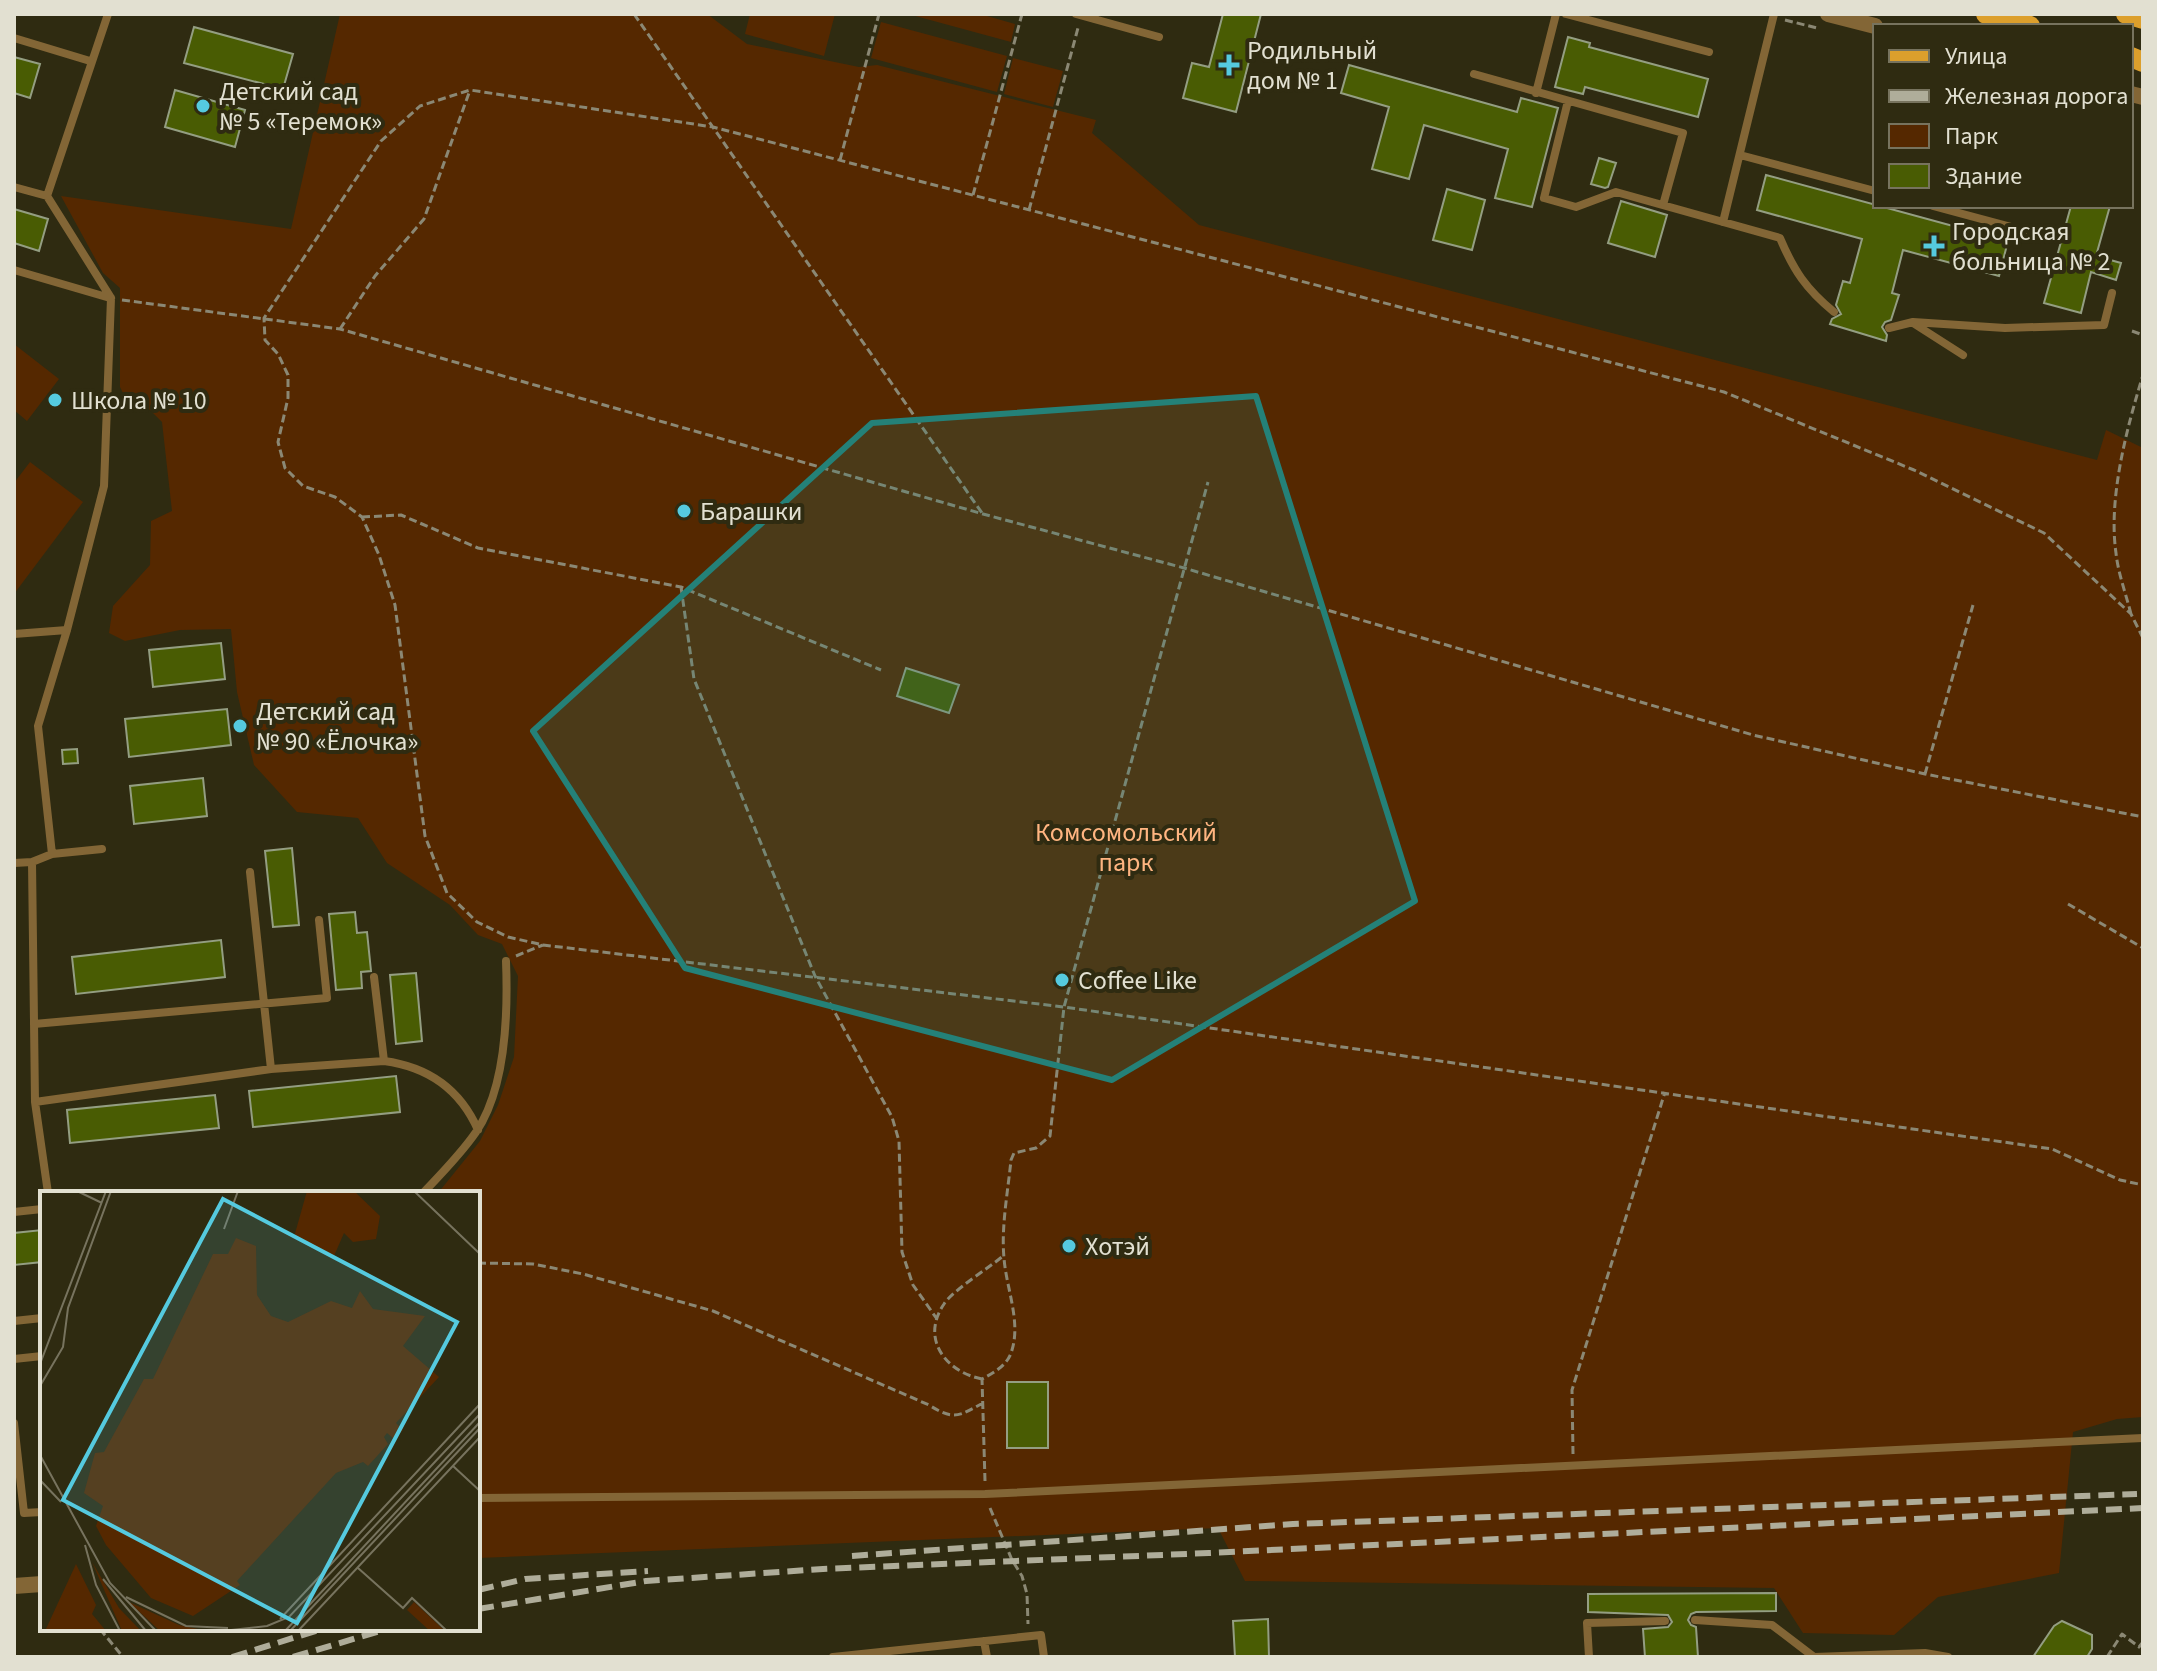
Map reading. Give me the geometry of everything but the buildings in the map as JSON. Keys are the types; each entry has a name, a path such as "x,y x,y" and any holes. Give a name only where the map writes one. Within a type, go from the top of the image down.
{"main road":[{"path":"1986,14 2023,24"},
{"path":"2126,14 2143,19"}],"street":[{"path":"1828,14 1873,25"},
{"path":"14,1586 40,1584"}],"lane":[{"path":"47,196 108,14"},
{"path":"1536,93 1556,14"},
{"path":"1566,14 1709,52"},
{"path":"1723,222 1774,14"},
{"path":"1079,15 1094,16 1159,37"},
{"path":"14,38 90,61"},
{"path":"1474,74 1683,133 1663,205"},
{"path":"1568,101 1544,198 1576,207 1616,192 1780,238 1793,270 1812,294 1834,312"},
{"path":"1740,155 1873,190"},
{"path":"14,187 47,196 111,298 104,486 67,630 38,726 52,854"},
{"path":"1940,208 2052,238"},
{"path":"14,270 111,298"},
{"path":"1889,328 1913,322 2005,328 2104,325 2112,293"},
{"path":"1913,322 1963,355"},
{"path":"14,634 67,630"},
{"path":"14,863 32,862 52,854 102,849"},
{"path":"32,862 35,1102 48,1191"},
{"path":"250,872 271,1069"},
{"path":"34,1024 327,998 319,920"},
{"path":"425,1191 478,1130 490,1102 502,1058 507,1020 506,961"},
{"path":"374,977 384,1061"},
{"path":"35,1102 271,1069 384,1061 400,1063 442,1081 469,1110 478,1130"},
{"path":"14,1212 40,1209"},
{"path":"14,1321 40,1318"},
{"path":"14,1359 40,1356"},
{"path":"14,1423 24,1513 40,1512"},
{"path":"480,1498 985,1494 2143,1438"},
{"path":"1695,1620 1772,1625 1814,1657 1925,1653 1948,1657"},
{"path":"1589,1657 1587,1623 1665,1621"},
{"path":"839,1657 1041,1635 1044,1657"},
{"path":"984,1641 987,1657"},
{"path":"933,1646 934,1657"}],"path":[{"path":"634,14 983,514"},
{"path":"840,160 879,14"},
{"path":"973,195 1022,14"},
{"path":"1029,210 1079,15"},
{"path":"340,329 375,276 424,219 470,90"},
{"path":"2131,614 2044,533 1914,470 1724,392 713,127 470,90 420,106 381,141 264,318 265,340 278,354 288,375 288,398 278,442 285,468 303,486 335,497 362,517 379,555 395,605 425,836 447,893 477,922 508,937 543,945 1064,1007 2052,1149 2120,1180 2143,1185"},
{"path":"111,298 340,329 983,514 1184,568 1753,735 1925,774 2143,817"},
{"path":"2132,331 2143,335"},
{"path":"2143,375 2126,431 2116,497 2115,552 2131,614 2143,638"},
{"path":"1003,1256 944,1302 937,1319 936,1338 940,1353 952,1367 966,1376 982,1379 996,1372 1012,1350 1014,1317 1003,1256 1011,1160 1014,1153 1036,1148 1050,1136 1064,1007 1208,482"},
{"path":"362,517 401,515 478,548 681,587 881,670"},
{"path":"681,587 694,679 815,976 892,1117 899,1141 902,1252 913,1285 937,1319"},
{"path":"1925,774 1973,605"},
{"path":"2068,904 2143,948"},
{"path":"506,961 543,945"},
{"path":"1573,1466 1572,1390 1665,1091"},
{"path":"480,1263 533,1264 571,1271 713,1311 946,1415 960,1415 983,1403"},
{"path":"982,1379 985,1494 1012,1560 1022,1576 1027,1594 1028,1636"},
{"path":"102,1631 123,1657"},
{"path":"2107,1657 2122,1634 2139,1647 2143,1642"}],"highlighted area":[{"path":"1256,396 1415,901 1112,1080 685,968 533,731 872,423"}],"green space":[{"name":"Комсомольский парк","path":"340,14 707,14 747,44 859,67 877,65 1096,120 1092,133 1199,225 2097,460 2106,430 2143,448 2143,1417 2117,1419 2073,1432 2059,1573 1938,1597 1894,1635 1803,1633 1774,1588 1245,1581 1218,1528 480,1558 480,1191 440,1191 480,1141 498,1105 514,1057 518,976 502,944 478,935 450,905 387,863 358,818 297,812 254,765 237,692 231,629 180,630 125,641 109,633 113,606 150,565 151,521 172,511 162,422 145,405 126,399 120,387 120,288 103,273 61,196 291,229"},
{"path":"750,14 835,14 824,56 745,34"},
{"path":"908,14 980,14 1015,24 1011,42"},
{"path":"881,22 1007,56 997,92 871,58"},
{"path":"1013,58 1063,71 1053,107 1004,94"},
{"path":"14,344 59,379 27,421 14,410"},
{"path":"30,462 83,502 14,594 14,483"}],"railway":[{"path":"852,1556 1293,1524 2137,1494"},
{"path":"480,1609 646,1581 823,1569 2143,1508"},
{"path":"480,1590 525,1579 648,1571"},
{"path":"232,1657 316,1631"},
{"path":"293,1657 380,1631"}],"place":[{"name":"Родильный дом № 1","path":"1229,65"},
{"name":"Детский сад № 5 «Теремок»","path":"203,106"},
{"name":"Городская больница № 2","path":"1934,246"},
{"name":"Школа № 10","path":"55,400"},
{"name":"Барашки","path":"684,511"},
{"name":"Детский сад № 90 «Ёлочка»","path":"240,726"},
{"name":"Coffee Like","path":"1062,980"},
{"name":"Хотэй","path":"1069,1246"}]}
